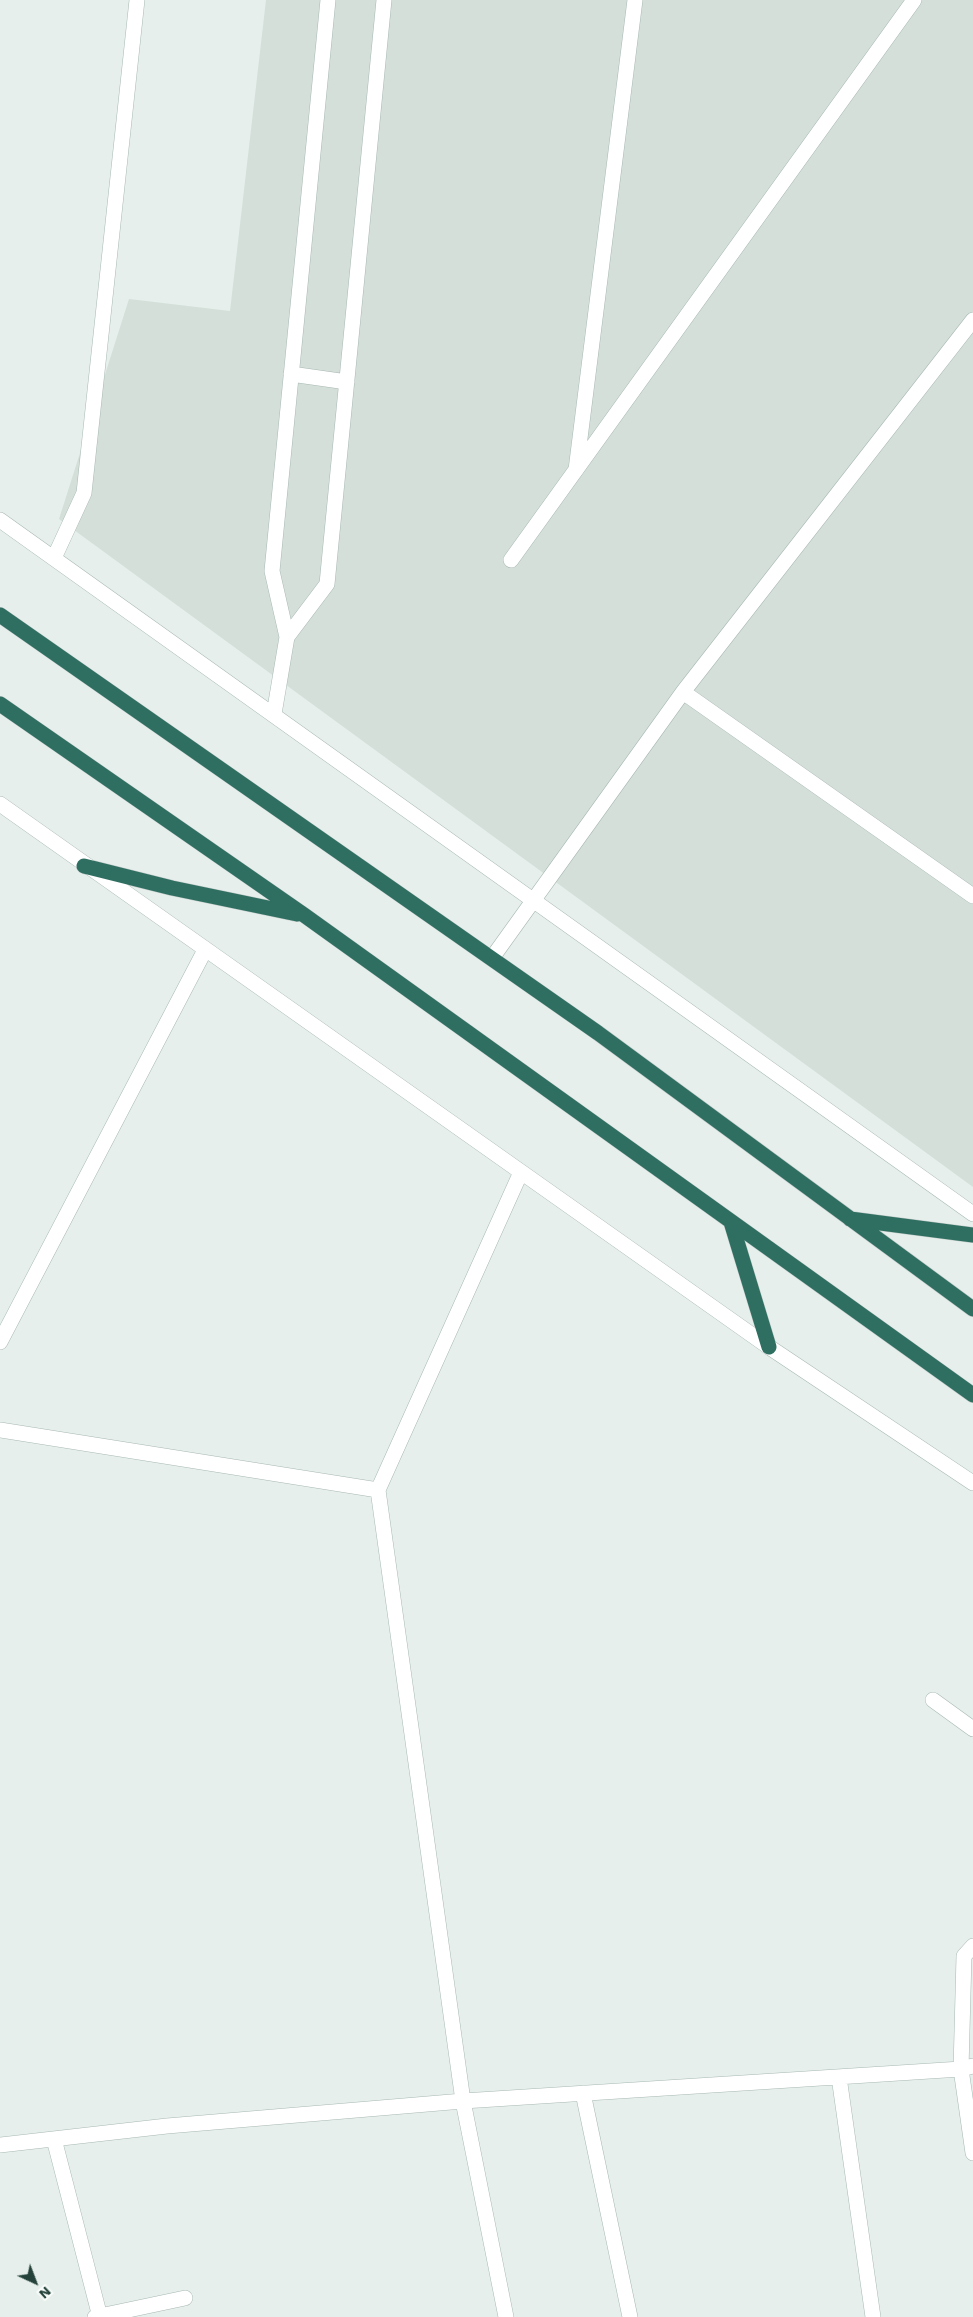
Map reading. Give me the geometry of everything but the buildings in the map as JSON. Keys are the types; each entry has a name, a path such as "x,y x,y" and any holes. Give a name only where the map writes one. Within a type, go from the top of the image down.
{"highway":[{"path":"0,615 492,958 973,1309"},
{"path":"0,704 304,915 973,1395"},
{"path":"84,866 172,888 304,915"},
{"path":"849,1219 973,1235"},
{"path":"731,1222 769,1347"}],"street":[{"path":"54,558 84,493 137,0"},
{"path":"274,714 287,637 272,571 328,0"},
{"path":"287,637 327,584 384,0"},
{"path":"576,471 635,0"},
{"path":"511,560 914,0"},
{"path":"492,958 683,692 973,320"},
{"path":"291,374 347,382"},
{"path":"0,520 973,1214"},
{"path":"683,692 973,896"},
{"path":"0,804 84,866 769,1347 973,1483"},
{"path":"0,1342 205,950"},
{"path":"506,2317 463,2101 378,1490 521,1172"},
{"path":"0,1430 378,1490"},
{"path":"933,1700 973,1729"},
{"path":"973,1946 964,1956 967,2068 973,2153"},
{"path":"0,2145 167,2126 463,2101 967,2068"},
{"path":"838,2077 873,2317"},
{"path":"583,2093 630,2317"},
{"path":"54,2139 98,2317 186,2298"}],"shaded area":[{"path":"266,0 973,0 973,1187 59,519 129,299 230,311"}]}
